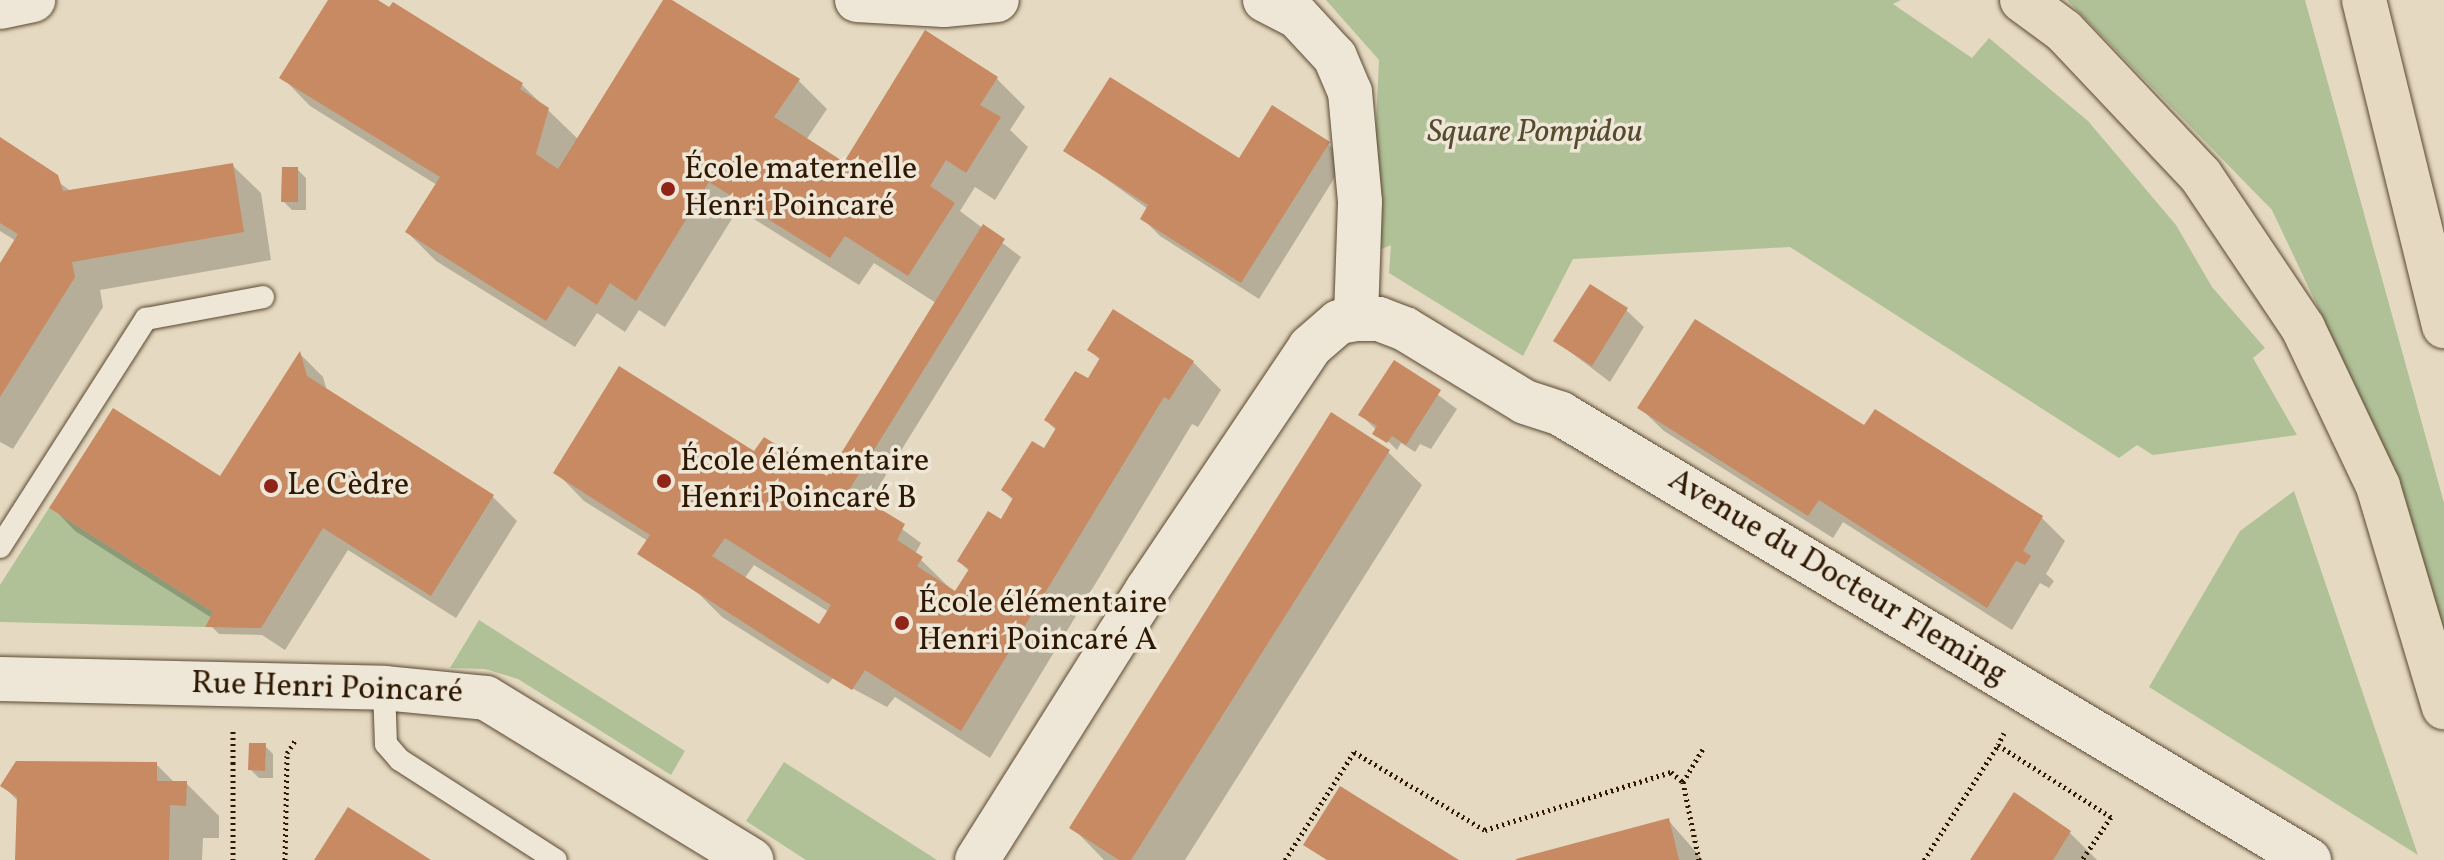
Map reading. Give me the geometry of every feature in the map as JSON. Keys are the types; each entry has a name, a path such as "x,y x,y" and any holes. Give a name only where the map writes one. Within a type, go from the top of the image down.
{"main road":[{"path":"2022,0 2064,31 2201,176 2303,328 2378,486 2444,707"},
{"path":"2364,0 2444,326"}],"street":[{"path":"0,7 33,0"},
{"path":"857,0 944,5 997,0"},
{"path":"977,860 1147,590 1310,347 1339,322 1356,319 1360,202 1350,92 1335,57 1297,16 1265,0"},
{"name":"Avenue du Docteur Fleming","path":"1356,319 1379,319 1405,329 1525,402 1561,414 2309,860"},
{"name":"Rue Henri Poincaré","path":"0,679 384,688 464,693 505,706 751,860"}],"lane":[{"path":"0,547 146,319 263,297"},
{"path":"384,688 386,744 400,760 556,860"}],"path":[{"path":"1924,860 1998,745 2027,692"},
{"path":"233,722 233,860"},
{"path":"285,860 287,753 296,739"},
{"path":"1998,745 2111,817 2082,860"},
{"path":"1683,782 1703,749"},
{"path":"1285,860 1354,752 1485,830 1671,772 1683,782 1699,860"}],"green space":[{"name":"Square Pompidou","path":"1326,0 1901,0 1893,4 1972,58 1989,38 2088,121 2176,225 2212,287 2265,348 2253,358 2297,435 2153,455 2137,445 2119,458 1790,247 1573,259 1523,356 1389,273 1391,245 1370,254 1379,60"},
{"path":"2067,0 2305,0 2444,503 2444,631 2374,426 2272,210"},
{"path":"2294,491 2418,855 2149,687 2240,531"},
{"path":"49,508 213,612 205,627 0,622 0,585"},
{"path":"479,620 685,751 671,775 518,679 485,669 450,668"},
{"path":"784,762 937,860 806,860 746,821"}],"building":[{"path":"328,0 378,0 389,7 393,2 523,83 520,89 549,108 536,154 558,169 663,0 672,0 800,79 774,117 844,162 925,30 998,77 980,105 1001,117 966,173 946,160 930,186 955,203 908,276 845,236 830,258 709,182 636,301 610,283 597,305 568,286 546,321 405,232 440,177 279,78"},
{"path":"1110,77 1239,158 1272,105 1330,142 1241,283 1140,219 1148,205 1063,151"},
{"path":"0,137 58,175 63,191 233,163 244,232 72,262 75,277 0,397 0,263 18,234 0,223"},
{"path":"282,167 298,167 298,202 281,202"},
{"path":"983,224 1005,239 849,490 905,524 897,540 923,557 917,566 955,591 969,569 957,561 988,511 1001,519 1013,498 1001,490 1032,441 1044,448 1056,428 1044,420 1075,371 1088,378 1100,358 1087,350 1113,309 1194,361 1169,400 1164,397 961,731 865,670 852,690 799,658 637,554 650,535 553,473 619,366 754,451 764,437 827,476","holes":["725,538 831,605 819,624 712,556"]},
{"path":"1590,284 1628,308 1592,366 1553,341"},
{"path":"1695,319 1864,425 1875,409 2043,516 2023,551 2031,556 2025,565 2016,561 1987,608 1819,500 1808,516 1637,408"},
{"name":"Le Cèdre","path":"300,351 307,376 494,495 431,596 323,528 261,628 205,627 213,612 49,508 113,408 220,476"},
{"path":"1394,360 1441,390 1406,445 1392,436 1387,443 1372,434 1377,426 1358,415"},
{"path":"1331,412 1390,450 1131,860 1119,860 1069,828"},
{"path":"249,743 266,743 265,771 248,770"},
{"path":"16,761 157,762 157,781 187,781 186,806 170,805 169,860 15,860 17,797 0,786"},
{"path":"1340,786 1459,860 1327,860 1303,845"},
{"path":"2014,792 2071,831 2053,860 1970,860"},
{"path":"348,807 431,860 314,860"},
{"path":"1669,818 1679,860 1516,860 1516,859"}],"place":[{"name":"École maternelle Henri Poincaré","path":"668,189"},
{"name":"École élémentaire Henri Poincaré B","path":"664,481"},
{"name":"Le Cèdre","path":"271,486"},
{"name":"École élémentaire Henri Poincaré A","path":"902,623"}]}
